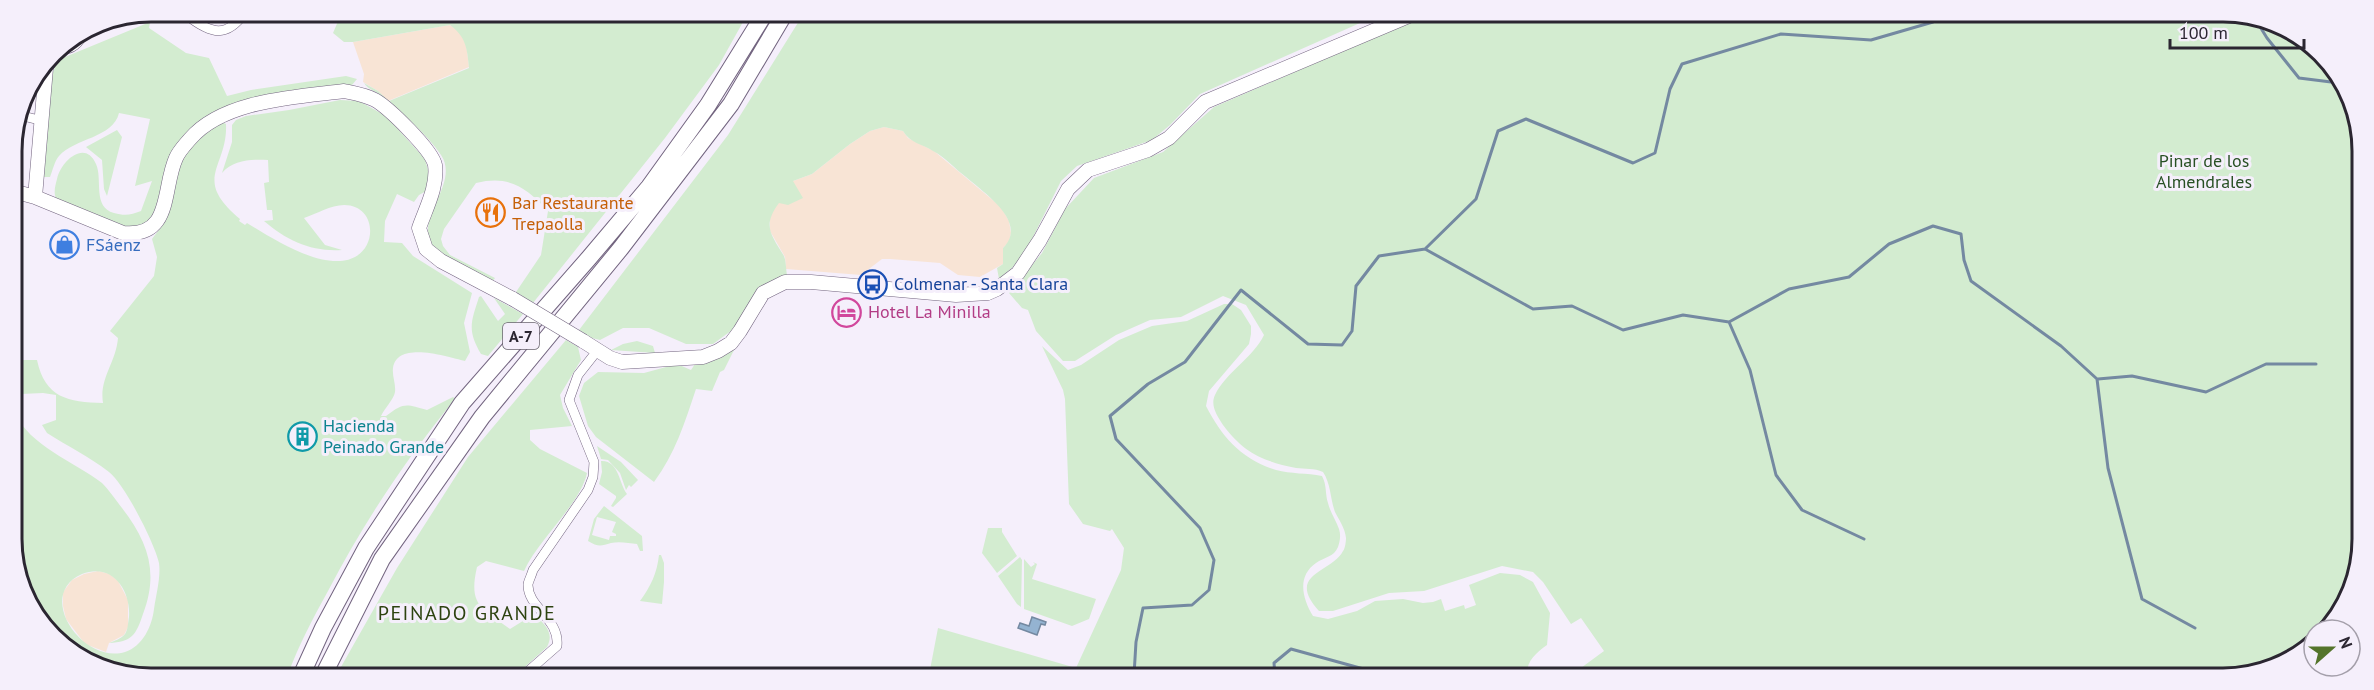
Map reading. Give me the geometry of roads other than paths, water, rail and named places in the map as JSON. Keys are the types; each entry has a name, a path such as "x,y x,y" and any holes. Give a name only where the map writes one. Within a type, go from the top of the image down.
{"highway":[{"name":"A-7","path":"305,668 323,628 366,548 462,403 649,187 708,105 759,23"},
{"name":"A-7","path":"327,668 382,559 482,417 621,248 731,104 779,23"}],"main road":[{"path":"23,194 123,233 134,234 146,231 155,225 161,216 176,157 206,124 230,112 257,104 344,91 356,93 375,100 390,112 419,141 435,162 432,194 419,228 426,249 441,261 513,299 597,351 622,362 703,357 731,343 763,293 785,282 811,282 956,295 988,293 997,289 1018,273 1040,240 1068,189 1088,170 1148,150 1169,138 1205,102 1393,22"},
{"path":"35,197 43,122 40,88"}],"street":[{"path":"198,23 216,31 229,30 237,23"},
{"path":"27,117 43,122"},
{"path":"532,668 557,646 558,635 553,624 534,600 528,585 533,570 588,490 593,477 594,462 569,400 578,375 597,351"}],"water":[{"path":"1032,617 1046,622 1045,625 1041,624 1037,635 1018,628 1020,623 1029,626"}],"waterway":[{"path":"1134,668 1136,642 1143,608 1192,605 1209,590 1214,560 1200,528 1116,439 1110,416 1148,384 1185,362 1241,290 1308,344 1342,345 1352,331 1356,286 1379,256 1425,249 1476,199 1498,131 1526,119 1633,163 1655,153 1670,89 1682,64 1781,34 1871,40 1933,22"},
{"path":"2261,29 2299,78 2331,82"},
{"path":"1425,249 1533,309 1572,306 1623,330 1683,315 1729,322 1789,289 1849,277 1889,244 1933,226 1961,234 1964,260 1971,281 2061,346 2097,379 2108,468 2142,599 2195,628"},
{"path":"1729,322 1750,370 1776,475 1802,510 1864,539"},
{"path":"2098,379 2132,376 2206,392 2266,364 2316,364"},
{"path":"1274,667 1274,663 1291,649 1358,667"}],"place":[{"name":"Bar Restaurante Trepaolla","path":"491,213"},
{"name":"FSáenz","path":"65,245"},
{"name":"Colmenar - Santa Clara","path":"873,284"},
{"name":"Hotel La Minilla","path":"847,312"},
{"name":"Hacienda Peinado Grande","path":"302,436"}],"district":[{"name":"PEINADO GRANDE","path":"467,613"}],"park label":[{"name":"Pinar de los Almendrales","path":"2204,171"}]}
